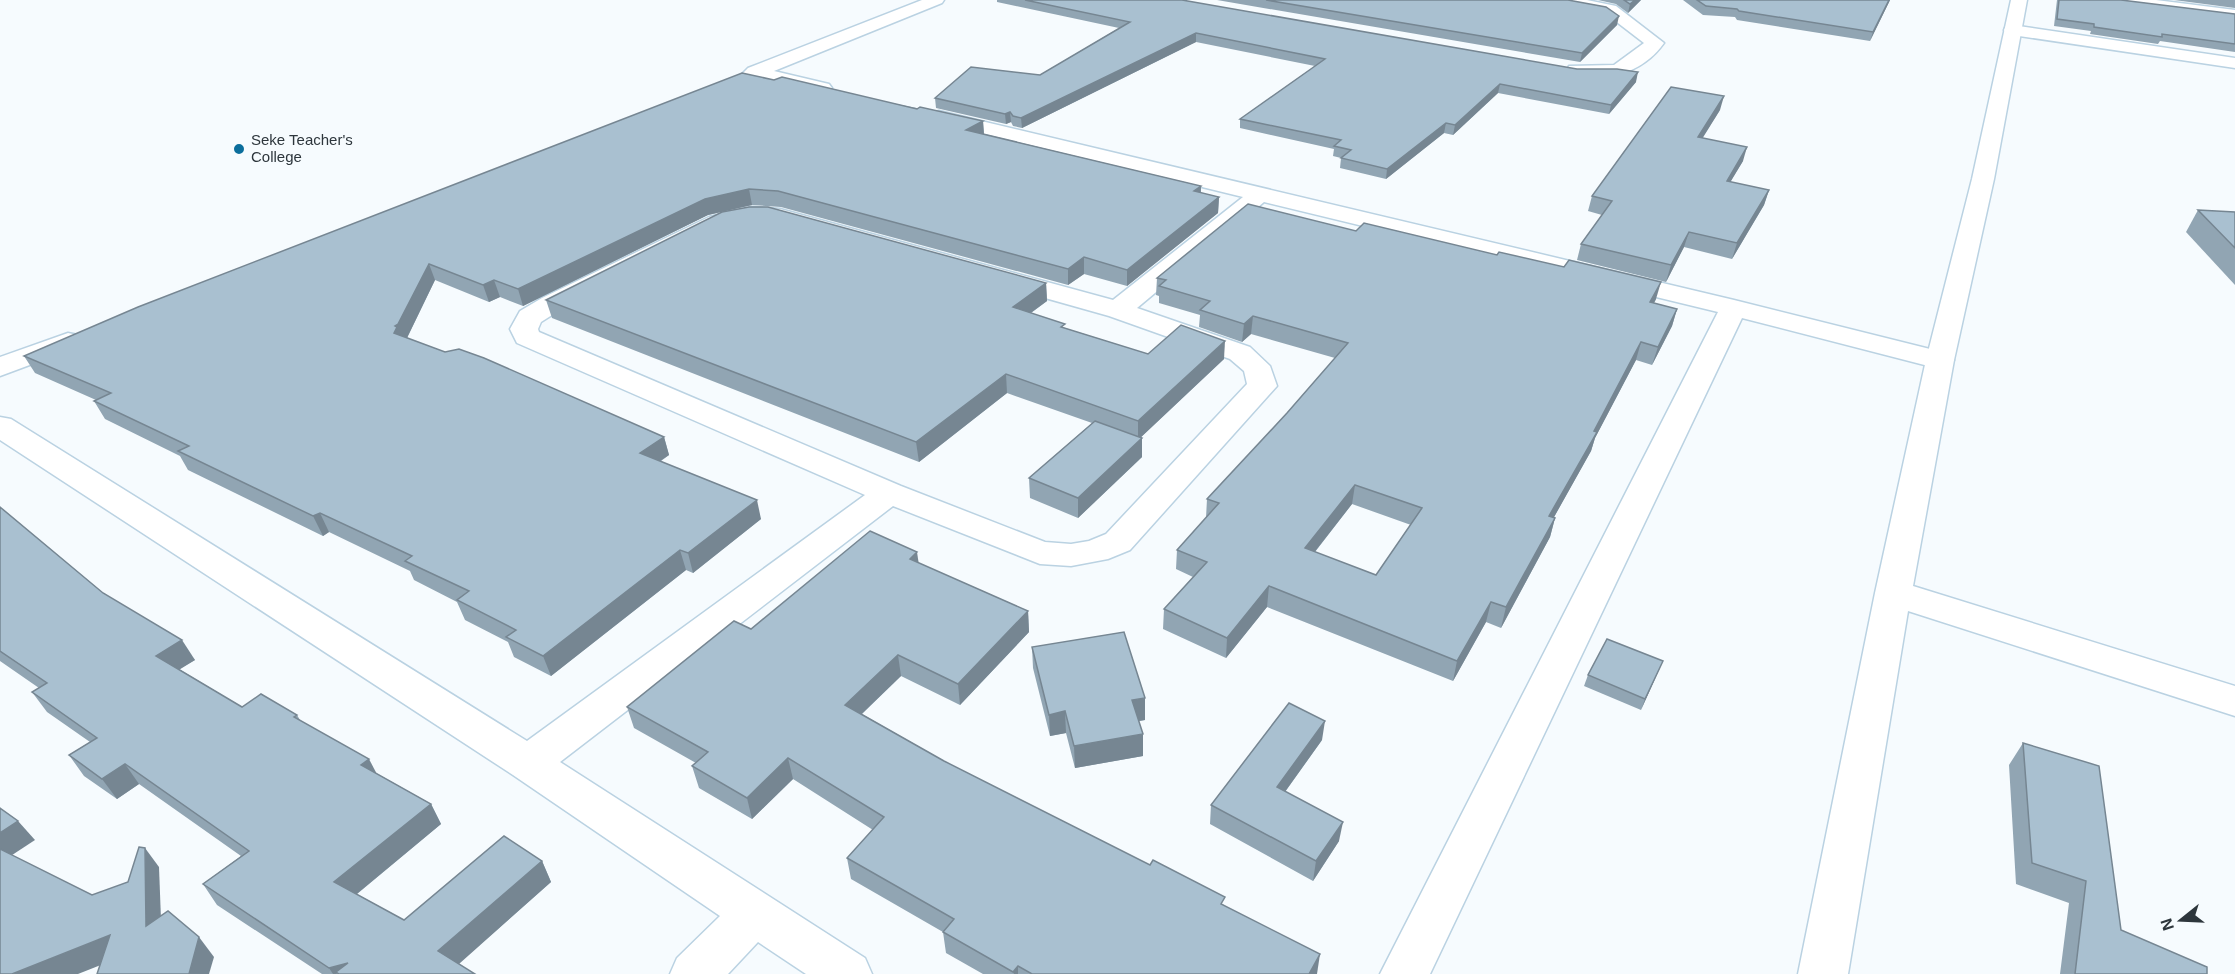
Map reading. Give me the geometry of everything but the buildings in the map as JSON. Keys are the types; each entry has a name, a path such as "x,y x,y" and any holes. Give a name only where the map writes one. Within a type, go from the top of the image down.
{"street":[{"path":"733,81 936,0"},
{"path":"1560,0 1610,9 1656,43 1627,68 1606,73 1563,68"},
{"path":"2119,0 2235,15"},
{"path":"1822,974 1893,593 1940,360 1983,179 2015,15 2235,63"},
{"path":"756,72 847,94"},
{"path":"916,111 1734,308 1940,360"},
{"path":"1118,310 1260,194"},
{"path":"752,214 772,214 1118,310 1240,353 1251,361 1262,374 1262,386 1118,542 1096,551 1071,555 1040,553 889,493 534,342 526,338 524,329 530,317 551,304 717,222 752,214"},
{"path":"1406,974 1734,308"},
{"path":"0,367 89,333"},
{"path":"0,426 528,763 847,974"},
{"path":"528,763 889,493"},
{"path":"1893,593 2235,701"},
{"path":"695,974 754,914"}],"place":[{"name":"Seke Teacher's College","path":"239,149"}]}
